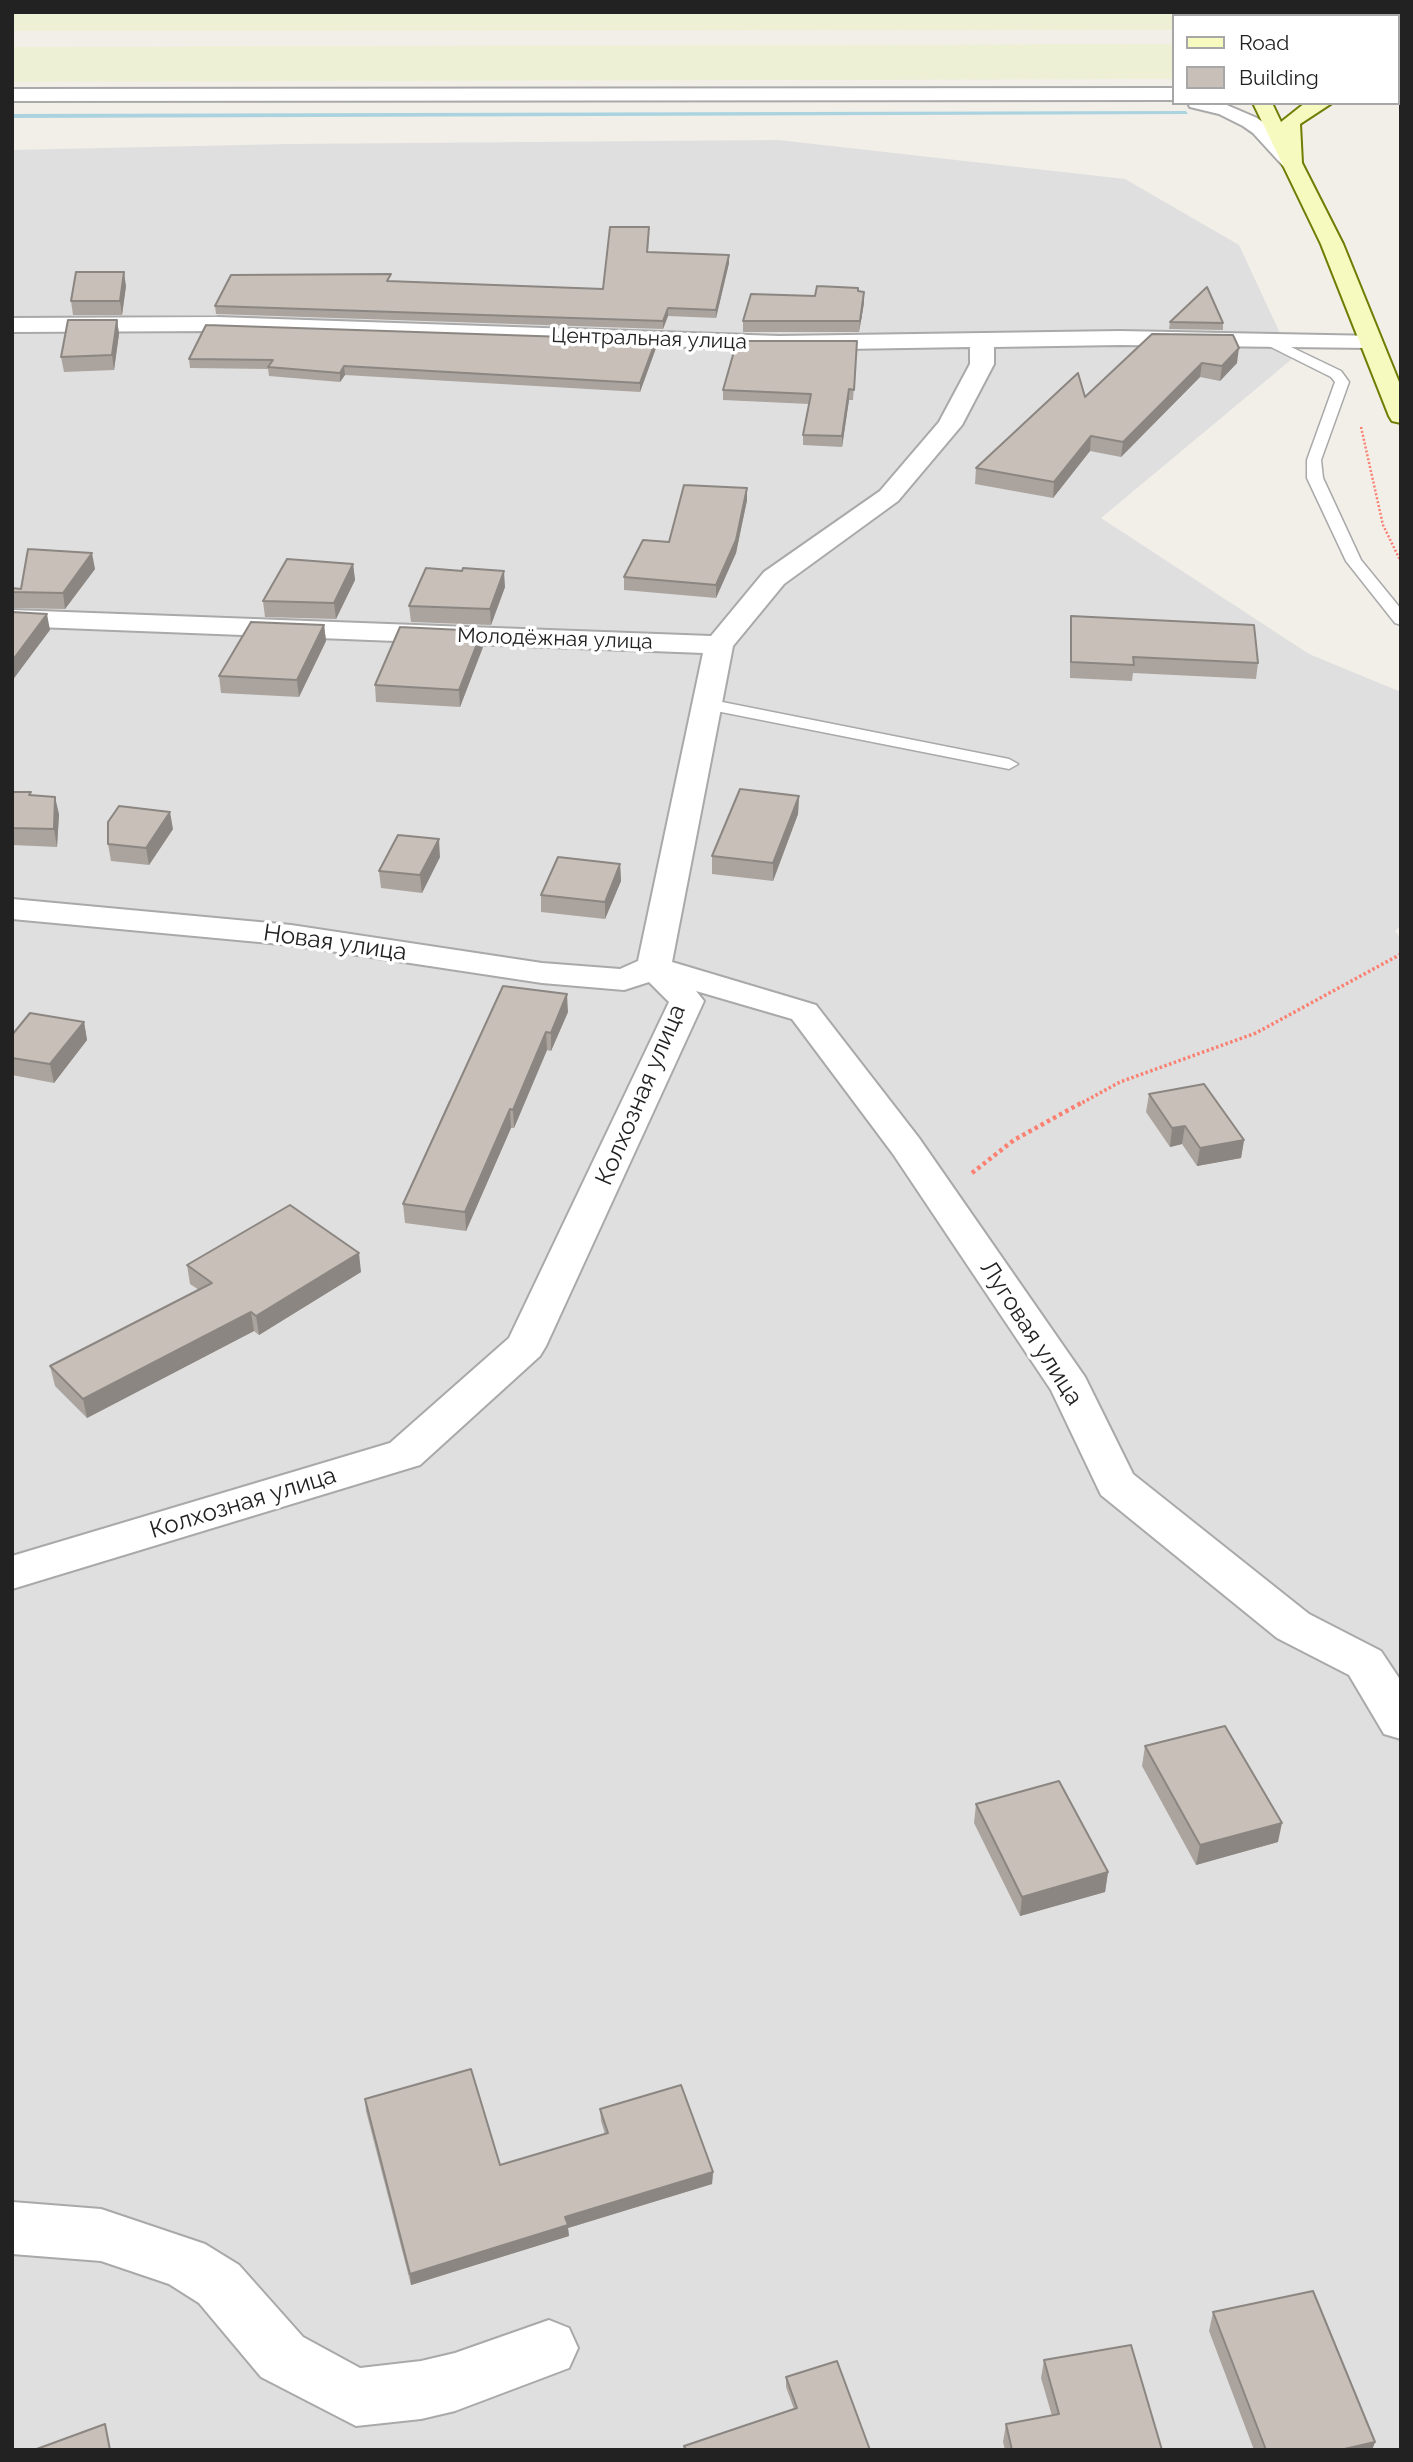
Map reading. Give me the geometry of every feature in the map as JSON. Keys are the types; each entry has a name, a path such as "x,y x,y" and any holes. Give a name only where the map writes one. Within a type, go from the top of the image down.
{"main road":[{"path":"1263,105 1356,298 1372,347 1401,416"},
{"path":"1292,164 1289,127 1291,121 1318,105"},
{"path":"1372,347 1401,383"}],"street":[{"path":"12,95 1172,94"},
{"path":"971,96 1172,100"},
{"path":"1205,105 1226,110 1250,122 1260,129 1292,164"},
{"name":"Центральная улица","path":"12,326 218,324 779,344 1266,339 1372,347"},
{"name":"Колхозная улица","path":"12,1573 405,1454 526,1346 687,1001 654,967 719,645 774,578 889,496 950,425 982,364 982,341"},
{"name":"Молодёжная улица","path":"12,618 719,645"},
{"name":"Новая улица","path":"12,909 291,935 542,973 624,980 654,967"},
{"name":"Луговая улица","path":"654,967 804,1012 906,1146 1070,1387 1116,1484 1293,1626 1365,1663 1401,1721"},
{"path":"12,2228 101,2235 184,2263 219,2284 282,2357 356,2396 421,2390 455,2382 549,2348"}],"lane":[{"path":"1266,339 1336,374 1342,382 1314,460 1315,478 1354,561 1401,620"},
{"path":"707,704 1009,764"}],"path":[{"path":"941,1197 1014,1140 1120,1082 1256,1033 1401,954"}],"shaded area":[{"path":"778,140 1125,179 1239,245 1292,359 1101,518 1309,654 1401,692 1401,926 1395,931 1401,939 1401,2450 12,2450 12,150 288,144"}],"green space":[{"path":"12,12 1216,14 1172,14 1172,30 12,31"},
{"path":"1172,44 1172,79 12,82 12,47"}],"building":[{"path":"610,227 649,227 647,252 729,255 716,310 668,308 663,321 215,306 231,275 391,274 387,281 603,289"},
{"path":"76,272 124,272 120,301 71,301"},
{"path":"817,286 858,288 858,291 864,292 860,321 743,321 751,294 815,296"},
{"path":"1207,287 1223,323 1170,322"},
{"path":"68,320 117,320 112,355 61,357"},
{"path":"206,325 656,340 640,383 344,366 340,373 268,367 273,360 189,359"},
{"path":"1152,334 1233,335 1239,348 1222,366 1202,363 1123,442 1091,436 1054,482 976,468 1078,373 1085,397"},
{"path":"737,341 857,341 854,390 849,389 842,436 803,435 811,394 723,390"},
{"path":"684,485 747,488 736,540 716,585 624,577 643,540 669,542"},
{"path":"28,549 92,553 63,593 12,592 12,588 21,589"},
{"path":"287,559 353,564 334,603 263,601"},
{"path":"426,568 504,571 490,609 409,606"},
{"path":"12,612 47,614 12,661"},
{"path":"1071,616 1254,625 1258,663 1133,657 1134,665 1071,662"},
{"path":"251,622 324,625 297,680 219,676"},
{"path":"400,627 482,631 459,690 375,685"},
{"path":"740,789 799,796 773,863 712,856"},
{"path":"12,792 31,792 29,795 55,797 54,829 12,828"},
{"path":"119,806 170,812 146,848 108,844 108,822"},
{"path":"398,835 439,839 420,875 379,871"},
{"path":"558,857 620,864 605,902 541,895"},
{"path":"503,986 567,994 551,1033 546,1032 465,1212 403,1204"},
{"path":"30,1013 84,1022 50,1064 12,1058 12,1035"},
{"path":"1204,1084 1244,1140 1200,1148 1185,1126 1172,1128 1149,1094"},
{"path":"290,1205 359,1253 256,1316 251,1312 83,1399 50,1366 212,1283 187,1265"},
{"path":"1225,1726 1282,1823 1200,1845 1145,1746"},
{"path":"1059,1781 1108,1872 1022,1897 976,1804"},
{"path":"471,2069 500,2165 608,2133 600,2109 681,2085 713,2172 565,2217 568,2225 410,2274 365,2099"},
{"path":"1313,2291 1375,2442 1340,2450 1266,2450 1213,2312"},
{"path":"1131,2345 1162,2450 1012,2450 1006,2424 1059,2414 1044,2360"},
{"path":"837,2361 870,2450 686,2450 684,2446 797,2408 786,2377"},
{"path":"105,2424 110,2450 34,2450"}],"waterway":[{"path":"12,116 1186,113"}]}
